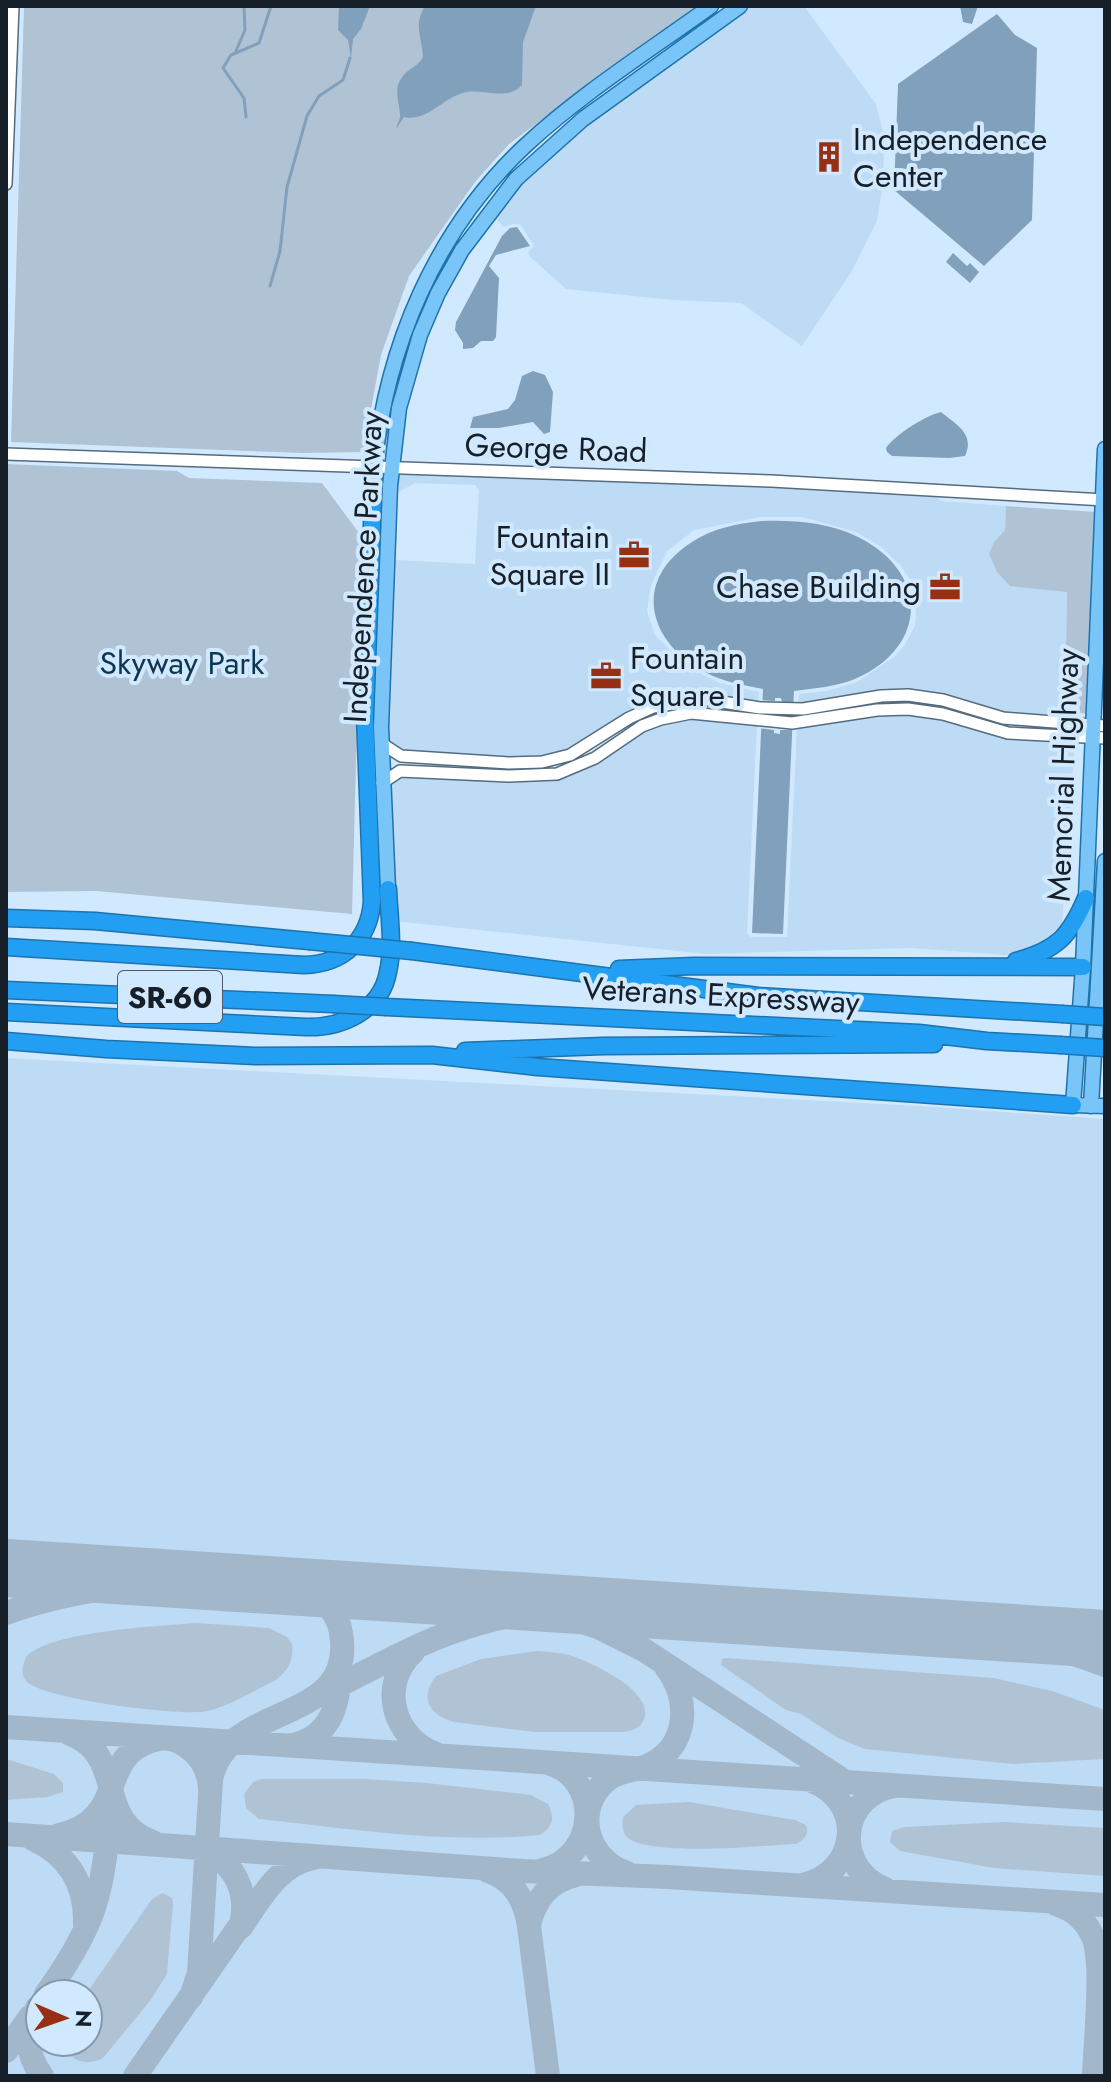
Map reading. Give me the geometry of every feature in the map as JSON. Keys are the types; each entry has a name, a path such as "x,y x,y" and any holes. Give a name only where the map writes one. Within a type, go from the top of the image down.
{"highway":[{"path":"6,947 304,965 333,960 358,942 369,921 372,902 365,716 382,469"},
{"path":"6,1012 306,1027 337,1025 371,1004 387,979 390,955 388,889"},
{"path":"995,966 1038,954 1057,944 1072,928 1086,898"},
{"name":"SR-60","path":"6,918 95,921 412,951"},
{"name":"Veterans Expressway","path":"412,951 758,996 1105,1017"},
{"path":"590,973 694,966 1096,968"},
{"name":"SR-60","path":"6,990 333,1004"},
{"name":"Veterans Expressway","path":"333,1004 919,1033 987,1041 1105,1048"},
{"path":"6,1041 256,1056 432,1055 523,1048 987,1041"},
{"path":"432,1055 538,1067 1073,1105"}],"main road":[{"name":"Independence Parkway","path":"388,889 381,743 383,402 403,332 439,255 464,216 504,168 543,130 711,6"},
{"name":"Independence Parkway","path":"382,469 420,335 445,279 478,225 516,179 555,141 740,6"},
{"name":"Memorial Highway","path":"1098,1106 1096,968 1086,898 1098,731 1105,449"},
{"name":"Memorial Highway","path":"1073,1105 1104,934 1105,861"},
{"path":"1073,1105 1098,1106"}],"street":[{"path":"6,184 9,20 13,6"},
{"name":"George Road","path":"6,454 758,481 1104,500"},
{"path":"382,783 400,771 509,776 557,774 588,762 642,726 671,716 803,709 881,696 908,695 943,700 1014,720 1098,731"},
{"path":"381,743 401,756 509,763 542,762 570,755 640,713 670,702 715,699 751,713 804,722 877,710 908,709 943,714 1008,733 1098,731"}],"shaded area":[{"path":"339,6 370,6 361,29 353,39 351,58 348,40 338,30"},
{"path":"425,6 536,6 523,42 522,85 503,93 474,91 459,94 428,113 404,117 396,129 400,116 397,91 400,81 423,57 419,25"},
{"path":"748,6 804,6 876,104 885,140 877,221 852,271 802,346 741,303 672,300 566,289 529,256 528,252 534,246 521,225 504,227 492,215 506,197 596,116"},
{"path":"960,6 978,6 972,24 963,22"},
{"path":"997,14 1015,35 1037,48 1032,220 984,266 894,190 898,84"},
{"path":"517,227 530,246 496,255 489,266 499,278 496,337 493,341 481,341 473,348 463,349 455,330 456,322 502,236 510,228"},
{"path":"953,253 979,272 970,283 946,262"},
{"path":"533,371 545,375 553,392 550,432 544,434 533,422 499,428 470,428 473,417 508,409 515,400 522,376"},
{"path":"941,412 966,436 965,456 892,456 887,452 886,448 904,432"},
{"path":"396,474 770,486 931,495 942,501 1006,506 1005,530 994,542 1067,592 1065,710 1077,713 1077,719 994,711 945,695 798,705 799,694 827,691 857,682 894,657 915,626 914,592 901,566 880,546 856,532 802,517 761,517 694,530 667,551 651,586 647,611 655,635 676,656 720,683 759,692 758,703 703,694 668,698 651,703 568,751 541,757 402,751 386,742 394,560 475,564 479,490 475,485 415,483 395,494"},
{"path":"761,521 811,523 858,537 881,552 898,569 908,589 911,609 907,629 897,648 879,665 847,682 794,691 783,934 752,933 763,689 719,678 685,659 670,644 654,610 654,592 661,574 673,557 708,533"},
{"path":"892,713 923,715 999,736 1075,741 1062,924 1032,952 1019,956 911,948 706,954 394,921 390,782 400,776 542,780 645,730 672,721 702,717 757,725 747,933 751,937 787,937 797,727"},
{"path":"6,1058 920,1106 1105,1119 1105,2076 6,2076"}],"green space":[{"path":"24,6 696,6 509,144 475,182 409,276 381,355 363,452 303,453 11,442"},
{"name":"Skyway Park","path":"6,464 177,471 189,478 322,483 362,537 352,914 96,891 6,892"},
{"path":"1006,506 1096,512 1087,714 1065,710 1067,592 1010,586 997,572 989,554 994,542 1005,530"},
{"path":"196,1623 269,1628 287,1637 292,1644 289,1665 276,1680 243,1697 208,1711 194,1712 143,1709 84,1700 37,1688 23,1675 26,1657 38,1648 57,1641 106,1631"},
{"path":"537,1651 575,1657 623,1682 641,1700 645,1709 644,1719 636,1728 624,1732 535,1732 454,1722 438,1715 429,1705 428,1691 436,1676 481,1659"},
{"path":"722,1659 994,1678 1052,1691 1105,1710 1105,1759 1013,1764 865,1749 838,1738 801,1714 786,1710 721,1665"},
{"path":"6,1759 54,1774 63,1783 63,1792 48,1797 6,1800"},
{"path":"262,1779 365,1779 531,1795 548,1804 552,1822 540,1835 470,1838 259,1819 246,1808 244,1794 253,1782"},
{"path":"689,1802 795,1820 806,1825 807,1834 796,1844 706,1849 656,1847 637,1843 626,1836 623,1817 636,1805"},
{"path":"1004,1822 1105,1828 1105,1876 994,1868 900,1851 890,1842 892,1831 904,1827"},
{"path":"163,1893 172,1898 167,1974 150,2001 104,2057 104,1978 97,1978 152,1899"},
{"path":"74,2058 103,2058 90,2062"}],"pier":[{"path":"775,698 781,698 782,702 798,702 797,730 780,730 780,734 758,728 759,700 775,701"}],"waterway":[{"path":"236,51 245,30 244,6"},
{"path":"246,117 244,98 223,68 231,55 259,43 271,6"},
{"path":"270,286 280,251 287,187 307,116 319,96 343,80 350,58"}],"taxiway":[{"path":"6,1613 36,1603 98,1590 190,1584 301,1590 325,1603 337,1619 341,1633 341,1663 329,1684 311,1700 239,1736 221,1755 211,1780 199,1973 191,1997"},
{"path":"483,1601 524,1607"},
{"path":"328,1691 443,1635 520,1614 595,1608 781,1620"},
{"path":"564,1616 598,1627 644,1650 841,1779"},
{"path":"872,1626 1019,1641 1105,1665"},
{"path":"413,1652 402,1665 396,1680 395,1709 409,1736 436,1754"},
{"path":"627,1873 602,1857 594,1846 587,1819 596,1792 607,1780 661,1758 678,1735 682,1708 674,1680 666,1667"},
{"path":"293,1745 316,1735 330,1718 340,1673"},
{"path":"6,1727 1105,1799"},
{"path":"68,1733 87,1743 98,1756 123,1819 134,1832 153,1842"},
{"path":"59,1835 80,1828 93,1818 104,1804 128,1755 156,1739 174,1740 196,1754 208,1776 210,1788"},
{"path":"543,1870 561,1862 574,1850 583,1835 586,1818 585,1800 578,1785 566,1772 548,1763"},
{"path":"803,1885 822,1878 836,1866 845,1852 849,1836 848,1820 841,1804 829,1791 812,1781"},
{"path":"885,1889 868,1879 857,1866 850,1850 849,1833 853,1817 862,1803 876,1792 895,1786"},
{"path":"57,1978 83,1934 98,1896 108,1827"},
{"path":"6,1834 523,1871 668,1877 1105,1905"},
{"path":"33,1839 56,1853 72,1872 82,1896 85,1923"},
{"path":"135,2076 241,1924 243,1901 237,1880 224,1862 204,1850"},
{"path":"241,1927 279,1876 300,1862 313,1858"},
{"path":"488,1871 505,1880 517,1892 529,1926"},
{"path":"548,2076 529,1926 535,1908 545,1893 558,1882 576,1875"},
{"path":"1056,1904 1082,1920 1093,1937 1096,1949 1098,1984 1094,2076"},
{"path":"6,2051 24,2026"},
{"path":"32,2058 42,2076"}],"runway":[{"path":"6,1568 1105,1639"}],"place":[{"name":"Independence Center","path":"829,157"},
{"name":"Fountain Square II","path":"634,555"},
{"name":"Chase Building","path":"945,587"},
{"name":"Fountain Square I","path":"606,676"}]}
